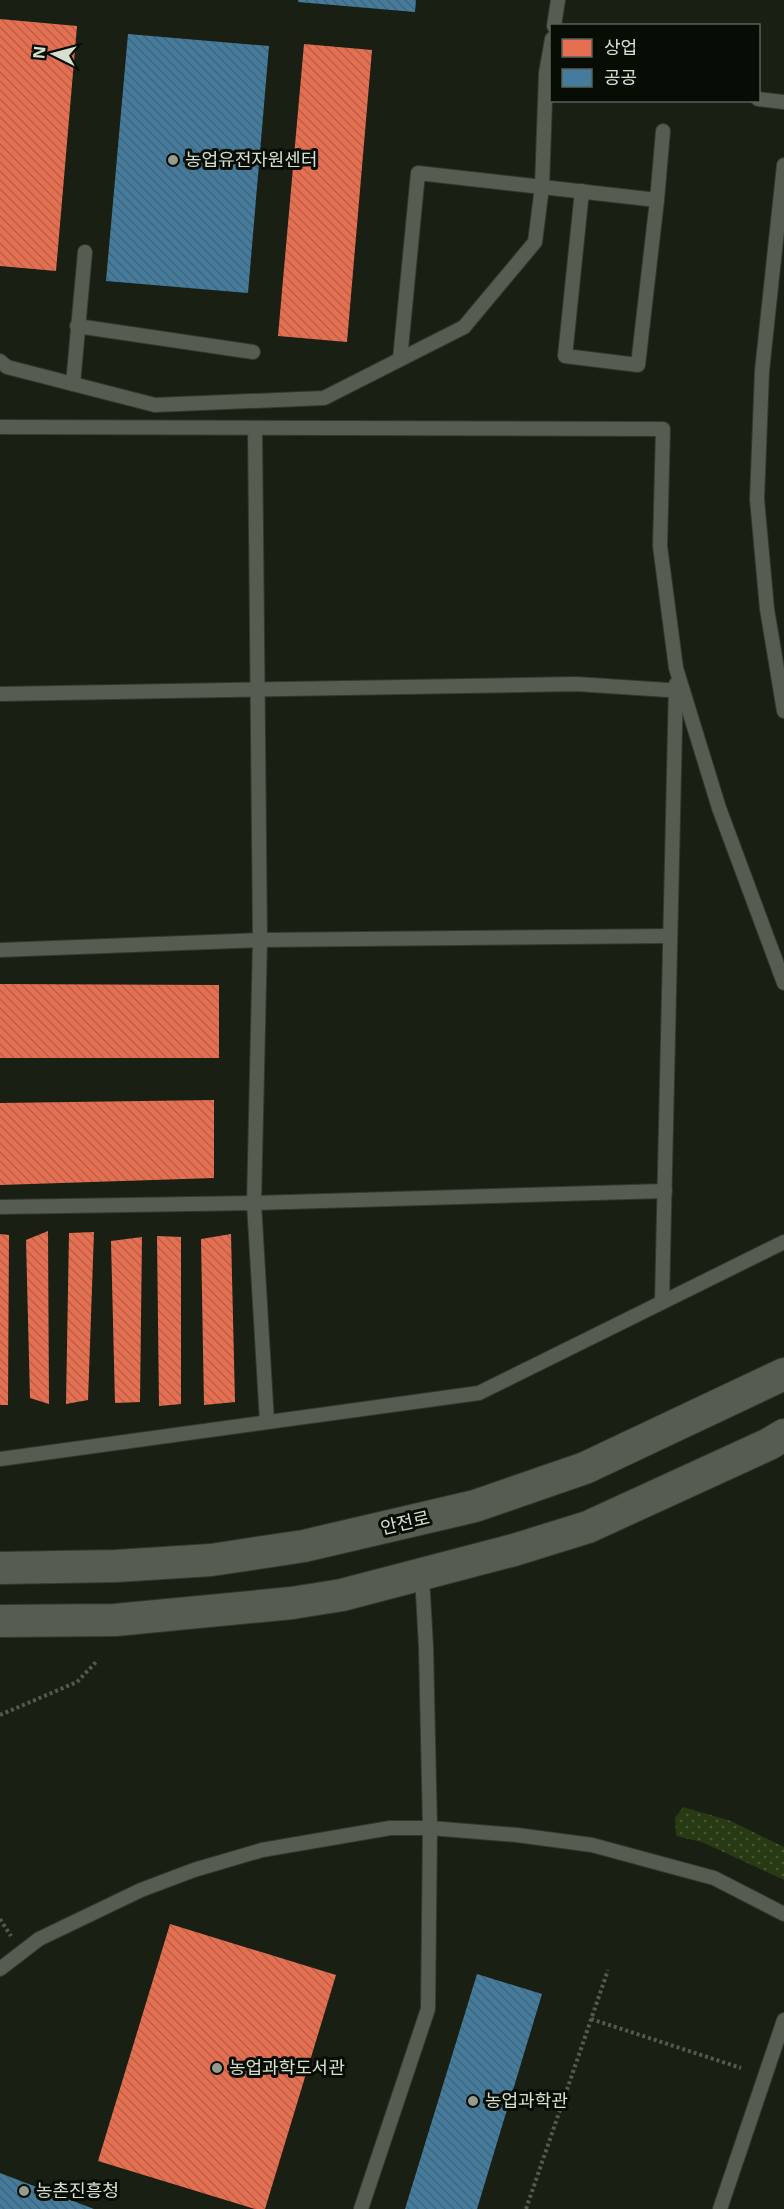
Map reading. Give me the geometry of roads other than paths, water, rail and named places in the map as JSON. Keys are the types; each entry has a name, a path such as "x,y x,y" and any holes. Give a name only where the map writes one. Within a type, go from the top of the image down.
{"street":[{"name":"안전로","path":"0,1568 116,1566 211,1560 304,1546 475,1506 585,1468 784,1374"},
{"path":"0,1621 115,1620 292,1603 342,1595 422,1576 588,1527 784,1435"}],"lane":[{"path":"554,24 558,0"},
{"path":"0,361 7,366 155,405 324,398 464,327 535,242 542,187 549,74"},
{"path":"760,99 784,102"},
{"path":"582,191 565,356 638,365 663,131"},
{"path":"784,165 762,371 757,499 767,609 784,711"},
{"path":"400,359 418,173 657,200"},
{"path":"73,384 85,252"},
{"path":"77,326 253,352"},
{"path":"0,427 663,429 660,546 679,691 670,936 662,1302"},
{"path":"255,428 260,940 254,1203 267,1422"},
{"path":"0,694 576,684 679,691"},
{"path":"679,691 719,808 784,983"},
{"path":"0,950 260,940 670,936"},
{"path":"0,1207 254,1203 665,1191"},
{"path":"0,1459 479,1393 784,1242"},
{"path":"361,2209 428,2009 430,1828 422,1576"},
{"path":"0,1969 39,1939 141,1890 194,1870 262,1850 390,1828 430,1828 517,1835 592,1845 714,1878 784,1914"},
{"path":"720,2209 784,2020"}],"place":[{"name":"농업유전자원센터","path":"173,160"},
{"name":"농업과학도서관","path":"217,2068"},
{"name":"농업과학관","path":"473,2101"},
{"name":"농촌진흥청","path":"24,2191"}]}
